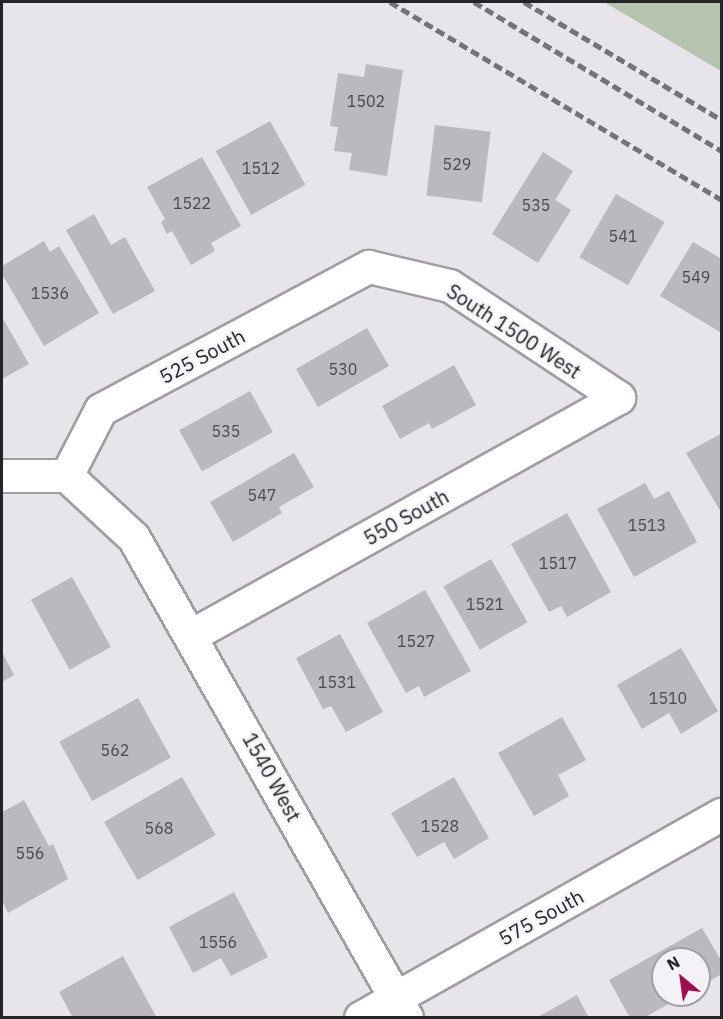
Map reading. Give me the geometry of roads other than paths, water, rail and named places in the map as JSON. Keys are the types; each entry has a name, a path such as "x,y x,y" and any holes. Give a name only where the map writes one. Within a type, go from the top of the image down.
{"street":[{"name":"South 1500 West","path":"369,267 450,286 619,398"},
{"name":"525 South","path":"67,476 101,410 369,267"},
{"name":"550 South","path":"194,635 619,398"},
{"path":"2,476 67,476"},
{"name":"1540 West","path":"67,476 134,538 194,635 401,1008"},
{"name":"575 South","path":"361,1017 401,1008 722,815"}],"railway":[{"path":"390,2 722,200"},
{"path":"474,2 722,151"},
{"path":"524,2 722,120"}]}
